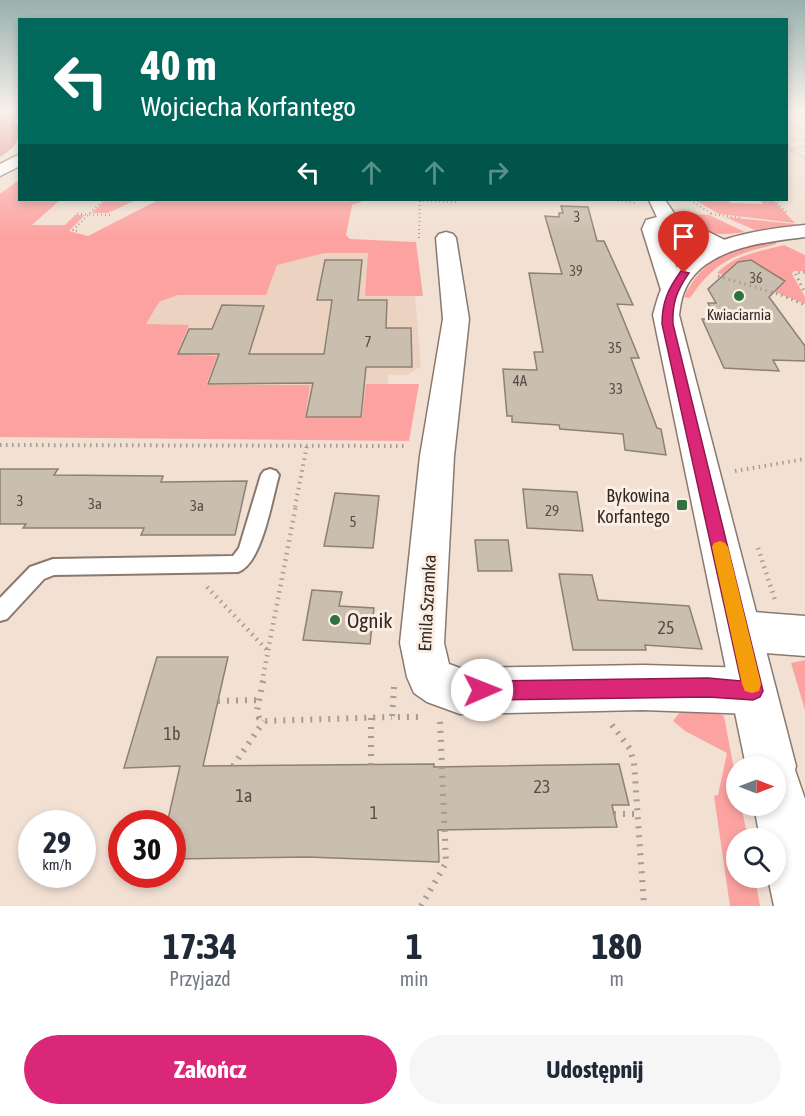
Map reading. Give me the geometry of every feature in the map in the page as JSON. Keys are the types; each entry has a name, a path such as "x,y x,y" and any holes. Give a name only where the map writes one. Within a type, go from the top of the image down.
{"street":[{"path":"0,171 18,160"},
{"path":"649,202 719,258"},
{"path":"669,220 653,224 652,229 673,290"},
{"path":"769,756 667,324 667,307 673,290 684,273 719,258 753,238 805,231"},
{"name":"Emila Szramka","path":"433,240 456,319 437,456 422,644 430,677 443,686 460,691 642,688 753,691"},
{"path":"740,631 795,636"},
{"path":"783,816 803,906"}],"lane":[{"path":"0,612 37,573 53,567 238,564 248,550 270,475"}],"path":[{"path":"77,231 73,230 102,201"},
{"path":"433,240 420,201 458,201"},
{"path":"632,201 649,202"},
{"path":"692,201 714,215"},
{"path":"697,213 750,219"},
{"path":"77,214 110,215"},
{"path":"714,215 719,258 781,295 805,305"},
{"path":"805,272 795,273 805,293"},
{"path":"0,445 415,446"},
{"path":"307,445 257,711 259,718 264,721 428,717"},
{"path":"736,482 733,471 805,459"},
{"path":"757,546 795,636"},
{"path":"208,588 268,652"},
{"path":"392,717 394,675"},
{"path":"218,701 260,700"},
{"path":"421,906 446,863 440,717 451,717"},
{"path":"371,718 371,765"},
{"path":"603,719 612,725 630,749 634,763 644,906"},
{"path":"233,766 264,721"},
{"path":"614,814 637,814"}],"shaded area":[{"path":"18,181 18,201 59,201 32,225 65,225 75,215 85,215 69,231 88,236 156,201 363,201 352,205 346,235 350,239 416,242 423,296 365,296 368,253 324,253 277,265 266,295 178,295 159,302 146,324 189,325 177,354 217,356 206,385 310,385 305,418 362,418 366,384 419,384 409,441 0,437 0,194"},
{"path":"104,201 134,201 108,213 92,213"},
{"path":"697,201 763,204 761,201 774,201 795,223 719,214"},
{"path":"677,213 709,215 745,232 708,233 684,221"},
{"path":"725,217 796,224 796,226 755,230"},
{"path":"669,227 700,243 703,248 689,258 667,257 657,228"},
{"path":"770,240 777,244 749,251 727,261 708,275 690,298 684,297 700,273 719,257"},
{"path":"784,245 805,255 805,271 794,271 792,274 805,297 805,304 775,292 784,282 751,260 737,262 723,275 717,273 740,258"},
{"path":"411,248 421,366 407,375 388,375 386,416 351,428 0,428 0,327 324,251"},
{"path":"805,660 805,710 791,663"},
{"path":"691,707 711,709 724,716 732,756 726,756 727,753 685,731 673,721 680,712"},
{"path":"726,758 726,816 743,816 746,828 726,828 726,878 714,796 718,795"},
{"path":"727,888 757,888 760,906 730,906"}],"building":[{"path":"561,206 588,207 597,241 604,241 633,305 617,304 639,358 631,358 657,428 661,429 666,455 625,450 623,434 560,429 559,425 512,422 512,416 507,416 503,369 537,370 534,352 543,352 529,273 562,274 545,216 559,217 559,213 563,213"},
{"path":"325,260 362,260 358,300 387,300 386,328 411,328 412,367 366,367 361,417 306,417 313,383 208,384 219,354 178,354 189,329 212,329 222,305 264,306 249,354 324,354 332,300 317,300"},
{"path":"751,260 785,281 769,297 805,346 805,361 773,360 779,371 724,368 702,319 716,319 708,303 716,303 708,289 738,262"},
{"path":"0,469 58,469 54,475 163,476 161,482 247,481 235,535 141,535 144,528 23,528 26,524 0,524"},
{"path":"523,489 577,492 583,531 527,528"},
{"path":"335,493 379,496 373,548 324,546"},
{"path":"475,540 508,540 512,571 478,571"},
{"path":"559,574 592,575 598,600 689,606 702,649 645,645 646,650 573,650"},
{"path":"312,590 342,592 339,606 374,608 370,644 303,640"},
{"path":"157,657 228,657 203,766 434,764 434,767 619,764 629,805 612,805 617,827 438,830 439,862 308,857 186,859 186,810 170,810 180,766 124,768"}],"slow traffic":[{"path":"720,547 752,684"}],"place":[{"name":"Kwiaciarnia","path":"739,296"},
{"name":"Bykowina Korfantego","path":"682,505"},
{"name":"Ognik","path":"335,620"}],"route":[{"path":"482,690 708,688 753,691 667,324 667,307 673,290 684,273"}]}
